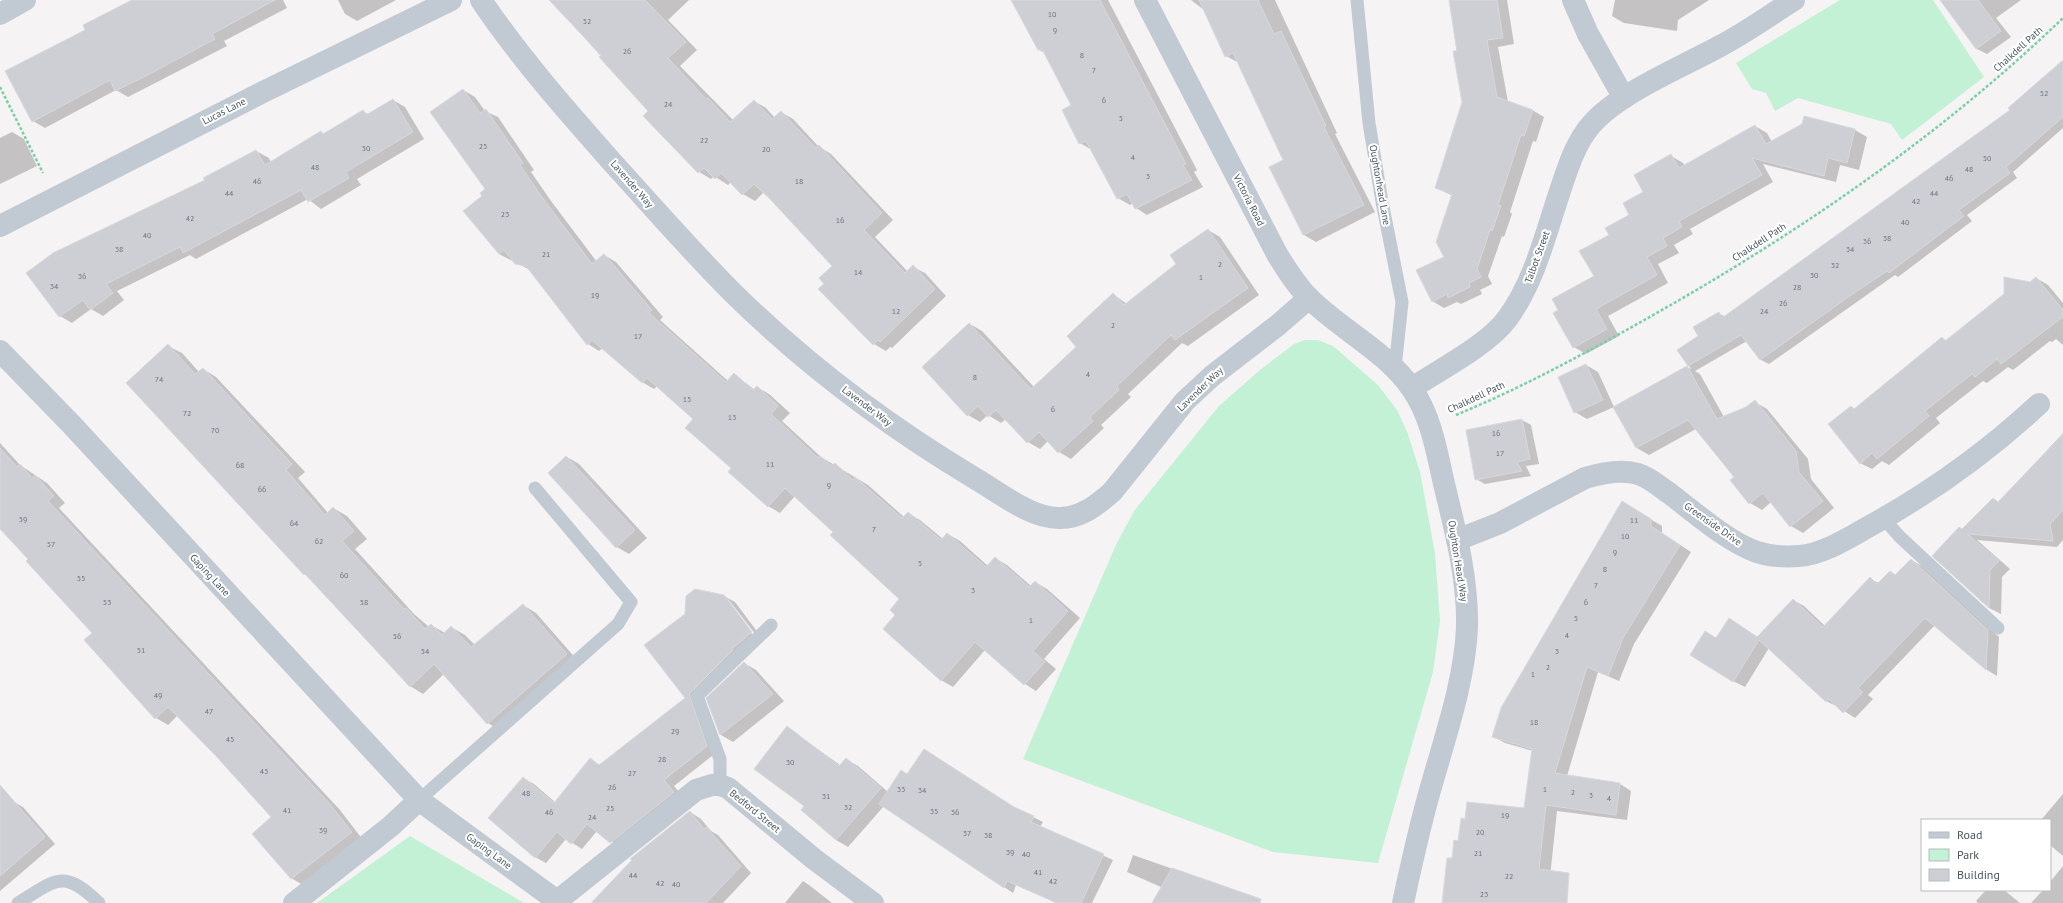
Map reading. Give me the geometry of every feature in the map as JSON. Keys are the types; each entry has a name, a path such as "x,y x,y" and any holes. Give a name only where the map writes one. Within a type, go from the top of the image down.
{"street":[{"path":"0,14 25,0"},
{"name":"Lucas Lane","path":"0,226 260,93 451,0"},
{"name":"Lavender Way","path":"481,0 508,40 584,129 661,216 733,293 815,366 877,416 945,461 1033,513 1060,518 1085,512 1099,503 1112,492 1185,401 1212,376 1278,325 1309,298"},
{"name":"Victoria Road","path":"1145,0 1277,254 1291,277 1309,298 1395,368"},
{"path":"1573,0 1588,34 1624,98"},
{"name":"Talbot Street","path":"1412,388 1494,333 1506,320 1523,294 1568,167 1579,143 1590,126 1605,111 1624,98 1724,44 1794,0"},
{"name":"Gaping Lane","path":"0,350 71,424 419,800 558,902"},
{"name":"Oughton Head Way","path":"1395,368 1412,388 1422,406 1430,426 1457,540 1465,590 1467,628 1459,686 1418,830 1403,903"},
{"name":"Greenside Drive","path":"1457,540 1500,523 1585,478 1600,473 1617,472 1639,474 1661,487 1738,543 1757,552 1800,556 1826,549 1884,519 1928,493 2003,438 2039,404"},
{"name":"Bedford Street","path":"558,902 690,795 704,787 720,785 736,794 814,859 873,903"},
{"path":"294,903 391,826 419,800"}],"lane":[{"name":"Oughtonhead Lane","path":"1357,0 1369,123 1382,202 1402,302 1395,368"},
{"path":"419,800 618,624 631,602 535,488"},
{"path":"1884,519 1900,537 1998,628"},
{"path":"720,785 720,759 697,696 771,625"},
{"path":"18,903 53,882 61,879 74,882 99,903"}],"path":[{"name":"Chalkdell Path","path":"1430,426 1480,406 1590,350 1730,270 1787,234 1847,194 1982,91 2063,18"},
{"path":"0,87 55,198"}],"green space":[{"path":"1840,0 1933,0 1984,77 1902,140 1891,124 1798,98 1775,111 1766,93 1752,89 1736,63"},
{"path":"1305,340 1318,340 1333,346 1378,385 1397,410 1408,434 1420,472 1435,553 1440,621 1433,672 1378,863 1273,852 1023,759 1116,545 1134,511 1219,406 1260,370 1294,344"},
{"path":"410,836 524,903 317,903"}],"building":[{"path":"132,0 275,0 212,34 215,39 144,77 115,91 110,80 32,122 5,71 85,30 83,25"},
{"path":"549,0 645,0 686,42 668,58 706,99 708,98 730,122 754,100 772,119 781,111 816,148 819,145 882,213 864,230 905,273 913,265 935,289 880,342 878,340 873,345 818,289 824,284 819,278 832,266 770,199 754,184 742,195 721,173 715,179 704,168 698,173 643,116 648,111 599,57 601,55"},
{"path":"1011,0 1100,0 1186,164 1183,165 1192,180 1135,209 1127,194 1117,199 1086,141 1079,144 1062,110 1071,105 1042,49 1038,50"},
{"path":"1199,0 1258,0 1274,34 1281,31 1326,126 1324,127 1364,205 1303,235 1269,167 1283,160 1233,53 1225,57"},
{"path":"1449,0 1497,0 1503,38 1487,40 1497,97 1533,110 1524,136 1521,135 1498,205 1501,206 1492,231 1490,230 1477,269 1481,277 1469,283 1470,287 1448,298 1447,294 1432,302 1416,270 1444,257 1436,242 1452,194 1435,188 1462,102 1453,51 1457,51"},
{"path":"1940,0 1978,0 2001,31 1976,49"},
{"path":"2063,60 2063,117 2006,167 2010,173 1959,210 1964,216 1889,273 1887,271 1854,293 1760,360 1741,335 1688,366 1677,350 1698,336 1693,327 1719,312 1722,318 2010,110 2008,108"},
{"path":"463,89 480,113 486,109 523,163 520,165 539,193 592,264 604,254 652,310 649,313 726,382 734,373 753,390 757,386 778,406 771,414 818,458 820,456 832,466 835,463 853,480 855,477 902,518 908,512 941,540 947,533 986,567 995,557 1029,587 1035,581 1068,611 1033,651 1045,662 1024,685 975,642 941,681 883,629 895,615 890,610 899,599 830,535 833,532 785,488 768,507 728,472 731,468 685,428 693,419 647,378 642,383 592,340 587,345 526,266 515,264 504,250 499,254 463,211 482,196 480,193 485,189 430,112"},
{"path":"393,99 413,132 346,172 349,178 308,202 301,190 183,253 180,247 106,284 113,293 90,310 83,300 59,317 26,273 53,253 205,180 203,178 256,150 265,165 321,131 323,134 363,110 366,115"},
{"path":"1804,116 1855,129 1847,163 1828,158 1824,176 1752,158 1762,175 1679,221 1682,227 1663,238 1667,246 1647,257 1657,275 1596,309 1607,329 1573,348 1553,313 1558,310 1552,299 1594,276 1579,251 1609,235 1605,228 1629,215 1623,203 1643,192 1634,175 1671,154 1679,168 1755,125 1766,144 1802,124"},
{"path":"1208,229 1248,288 1175,340 1171,335 1117,386 1119,390 1090,417 1093,421 1058,453 1039,432 1027,443 996,410 988,417 978,406 967,416 922,367 969,323 1031,389 1076,347 1067,336 1113,293 1124,305 1176,264 1170,255"},
{"path":"2004,277 2030,282 2036,277 2063,310 2063,317 2001,364 1997,359 1975,377 1972,374 1925,411 1929,416 1877,459 1872,453 1860,464 1828,424 1851,406 1854,409 1942,337 1945,341 2004,294"},
{"path":"168,344 195,374 203,368 292,464 286,470 325,515 333,507 354,531 342,541 404,609 406,608 425,629 431,624 442,635 451,626 471,647 523,604 567,654 487,724 434,664 410,687 126,383"},
{"path":"1586,364 1603,400 1574,413 1558,377"},
{"path":"1687,366 1717,419 1746,407 1755,400 1796,451 1799,472 1823,501 1790,527 1763,493 1749,504 1730,480 1734,477 1688,420 1636,448 1613,407"},
{"path":"1522,419 1530,459 1517,462 1522,471 1475,480 1466,430"},
{"path":"2063,434 2063,510 2050,524 2053,541 1967,534 1999,561 1990,570 1989,608 1932,556 1959,527 1962,529 1993,498 1998,502"},
{"path":"0,448 17,467 20,464 32,478 35,475 54,496 48,501 328,802 352,832 291,879 252,834 271,817 217,757 168,707 155,719 84,640 92,633 26,561 28,559 0,529"},
{"path":"566,456 635,530 616,548 548,473"},
{"path":"1622,501 1651,519 1651,526 1680,545 1623,638 1608,676 1587,667 1555,773 1620,783 1616,815 1546,805 1539,869 1569,873 1567,903 1442,903 1447,858 1452,858 1454,840 1458,841 1461,818 1465,819 1467,802 1524,808 1532,749 1492,737 1501,708"},
{"path":"1911,559 1988,630 1986,670 1925,618 1858,688 1863,692 1843,713 1829,699 1826,702 1759,640 1733,682 1690,655 1705,631 1716,638 1729,618 1757,637 1793,599 1823,627 1870,577 1877,584 1890,571 1895,575"},
{"path":"695,589 724,595 752,632 732,649 733,650 689,694 707,746 664,780 674,792 610,843 587,824 571,844 557,832 535,858 488,818 523,777 554,803 590,758 599,765 685,698 644,645 685,614 686,596"},
{"path":"744,662 773,694 720,735 706,698"},
{"path":"787,726 839,766 846,758 881,788 836,840 801,810 804,806 754,769"},
{"path":"924,749 1014,807 1034,816 1031,822 1104,854 1081,903 1057,903 1007,881 1004,888 879,804 901,770 907,774"},
{"path":"0,785 45,837 0,876"},
{"path":"690,811 704,829 706,827 741,866 706,903 591,903 632,860 630,859"},
{"path":"1172,868 1261,899 1260,903 1152,903"}]}
